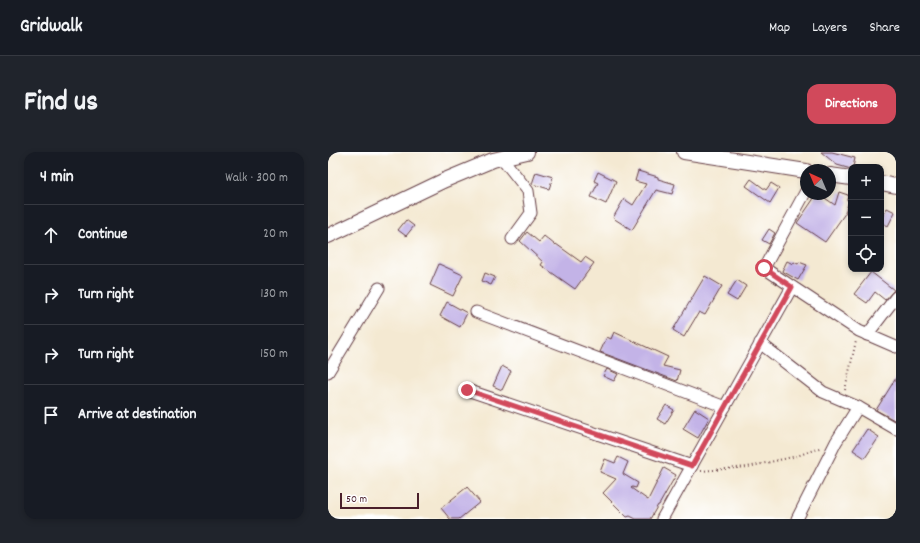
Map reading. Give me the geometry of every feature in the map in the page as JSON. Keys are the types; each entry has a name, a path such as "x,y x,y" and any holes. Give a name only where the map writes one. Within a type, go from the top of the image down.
{"street":[{"path":"328,236 445,180 493,160 527,152"},
{"path":"684,152 800,170"},
{"path":"502,158 528,191 531,213 512,239"},
{"path":"836,176 848,178"},
{"path":"884,184 896,186"},
{"path":"801,200 764,268 863,333 896,347"},
{"path":"662,519 792,287"},
{"path":"328,372 379,288"},
{"path":"863,333 896,297"},
{"path":"476,312 725,407"},
{"path":"760,343 823,392 858,407 896,429"},
{"path":"467,390 690,469"},
{"path":"797,519 836,442 858,407"}],"path":[{"path":"843,401 863,333"},
{"path":"690,469 748,467 797,456 836,442"}],"building":[{"path":"821,152 832,152 855,158 854,164 848,164 848,168 836,164"},
{"path":"638,171 675,184 672,194 656,190 632,230 613,218 624,199 633,205 646,184 635,181"},
{"path":"536,172 553,177 549,189 532,184"},
{"path":"598,172 616,181 606,204 591,197 598,183 594,181"},
{"path":"751,179 766,190 771,183 779,188 770,203 746,186"},
{"path":"839,192 848,195 846,212 825,242 797,223 813,200 828,200 835,205"},
{"path":"887,208 895,212 888,226 884,224 884,214"},
{"path":"406,220 414,226 406,236 398,230"},
{"path":"769,229 775,233 769,244 762,240"},
{"path":"527,232 539,242 544,236 581,262 585,257 594,263 575,289 541,265 543,262 520,241"},
{"path":"787,261 793,264 794,262 798,264 799,262 807,265 798,280 782,271"},
{"path":"439,264 463,275 453,296 430,285"},
{"path":"871,272 894,290 885,300 875,292 867,303 854,294"},
{"path":"485,273 495,277 491,285 482,281"},
{"path":"705,276 722,286 705,315 699,312 684,337 673,330"},
{"path":"737,280 746,286 737,301 727,295"},
{"path":"447,302 467,313 460,327 440,316"},
{"path":"614,332 668,357 663,366 680,370 677,381 600,352 607,337 611,339"},
{"path":"502,366 511,371 502,390 493,386"},
{"path":"607,369 618,374 614,381 603,376"},
{"path":"896,378 896,421 876,410"},
{"path":"666,405 674,410 665,424 657,419"},
{"path":"695,409 709,418 698,438 683,429"},
{"path":"867,429 879,437 865,458 853,450"},
{"path":"618,457 628,462 623,474 638,483 636,488 631,488 648,500 664,468 676,475 650,519 636,519 630,516 627,517 603,493 616,479 600,472 605,459 615,463"},
{"path":"467,487 480,502 459,519 450,519 441,508"}],"route":[{"path":"467,390 692,466 792,287 764,268"}]}
